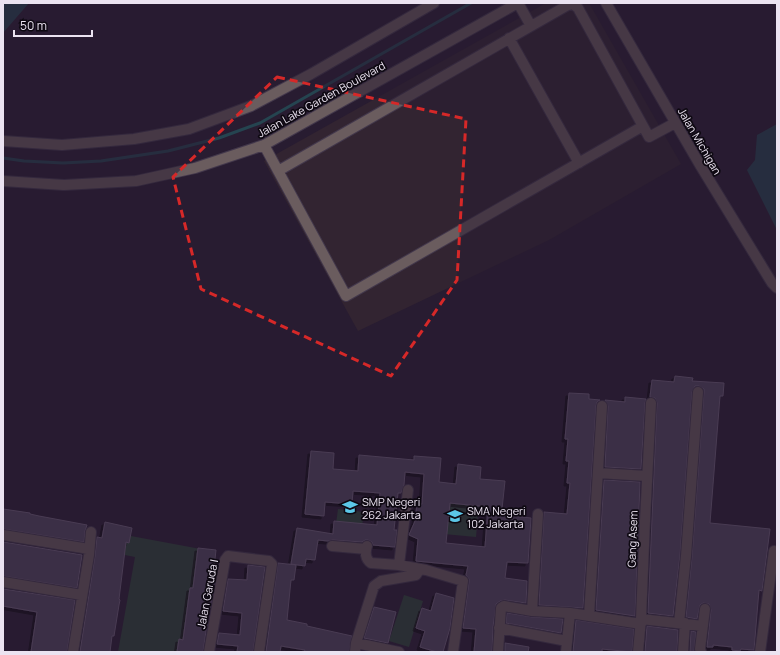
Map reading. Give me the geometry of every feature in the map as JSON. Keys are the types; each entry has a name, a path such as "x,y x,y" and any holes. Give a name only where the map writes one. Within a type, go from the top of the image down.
{"street":[{"path":"518,3 531,26"},
{"name":"Jalan Lake Garden Boulevard","path":"3,181 64,185 136,181 195,168 264,145 518,3"},
{"name":"Jalan Michigan","path":"606,3 716,192 772,283 777,288"},
{"path":"3,141 62,145 134,139 189,129 250,106 311,74 429,4"},
{"path":"278,171 568,4 573,4 578,8 649,137 675,123"},
{"path":"509,38 579,163"},
{"path":"264,145 346,296 643,126"},
{"path":"683,652 682,623 698,392"},
{"name":"Gang Asem","path":"638,652 641,621 651,403"},
{"path":"588,616 602,406"},
{"path":"598,473 647,476"},
{"path":"399,565 408,490"},
{"path":"532,611 538,514"},
{"path":"73,652 91,532"},
{"path":"3,534 89,549"},
{"path":"332,546 367,547 366,556 368,561 375,564 399,565 420,569 463,581 453,652"},
{"path":"760,652 774,551"},
{"name":"Jalan Garuda I","path":"209,652 225,560 228,556 269,561 272,564 259,652"},
{"path":"399,652 356,647 375,584 385,580 416,575 420,569"},
{"path":"3,582 82,595"},
{"path":"498,652 501,608 504,606 532,611 570,613 588,616 703,626"},
{"path":"701,652 700,649 705,609"},
{"path":"566,652 570,613"},
{"path":"499,628 567,641"}],"highlighted area":[{"path":"277,77 466,119 457,280 391,376 201,289 173,177"}],"shaded area":[{"path":"546,3 589,3 681,164 549,240 358,331 264,161"}],"green space":[{"path":"447,500 479,503 476,537 444,534"},
{"path":"338,509 364,512 362,526 336,524"},
{"path":"104,531 206,550 187,652 118,652 135,557 100,550"},
{"path":"404,595 423,601 409,647 389,641"}],"water":[{"path":"3,3 29,3 3,33"},
{"path":"777,124 777,230 747,170 755,160 757,135"}],"building":[{"path":"675,376 693,378 692,381 724,383 723,396 720,396 710,523 770,529 762,591 759,590 754,650 741,649 740,651 732,650 732,647 713,645 713,647 707,647 711,610 709,604 703,603 700,605 697,619 686,617 704,392 704,389 699,386 695,386 692,392 680,555 673,616 648,613 657,403 655,398 650,397 652,380 674,382"},
{"path":"569,393 589,394 589,399 600,400 597,402 596,406 583,608 539,605 544,512 567,514 570,483 567,483 569,461 566,461 568,439 565,439"},
{"path":"625,397 646,399 641,469 605,467 608,406 605,400 625,402"},
{"path":"311,451 334,453 333,469 358,471 359,455 414,460 414,456 441,458 439,482 456,484 458,464 481,467 480,479 505,481 502,509 511,510 511,516 531,518 528,563 507,562 505,578 527,581 526,603 505,600 496,604 492,652 474,652 476,629 463,628 469,582 466,575 468,566 416,561 418,539 409,535 415,521 417,504 422,504 424,474 405,472 404,485 401,493 398,493 394,530 397,530 395,547 373,545 372,542 368,540 362,542 318,540 315,560 306,559 305,566 291,564 297,528 333,534 334,521 377,525 380,493 353,491 352,504 325,502 324,516 305,514","holes":["450,503 488,507 485,547 446,543"]},
{"path":"604,480 640,482 635,616 596,610"},
{"path":"3,509 87,525 84,542 3,529"},
{"path":"105,522 132,528 129,543 126,542 120,600 114,636 112,636 110,652 80,652 97,537 102,538"},
{"path":"3,542 82,555 77,588 3,576"},
{"path":"198,548 216,550 213,577 215,578 203,652 177,652 179,639 183,640 190,588 193,588"},
{"path":"278,563 296,565 294,580 291,580 287,620 352,636 349,652 304,652 305,650 281,646 280,652 266,652"},
{"path":"248,565 265,567 253,652 237,652 238,646 217,644 219,633 240,635 242,613 223,611 228,579 247,580"},
{"path":"3,589 75,600 67,652 31,652 37,612 3,606"},
{"path":"436,593 454,598 450,628 443,652 437,652 420,647 425,631 416,628 422,608 431,611"},
{"path":"374,607 396,612 388,643 364,638"},
{"path":"507,613 532,617 563,619 561,633 506,623"},
{"path":"576,620 634,629 632,652 602,649 602,652 573,652"},
{"path":"647,626 678,630 677,652 645,652"},
{"path":"691,631 696,632 694,652 690,652"},
{"path":"505,643 529,647 528,652 505,652"}],"waterway":[{"path":"3,158 24,161 63,163 101,161 168,151 219,138 260,123 471,3"}],"place":[{"name":"SMP Negeri 262 Jakarta","path":"350,507"},
{"name":"SMA Negeri 102 Jakarta","path":"455,516"}]}
